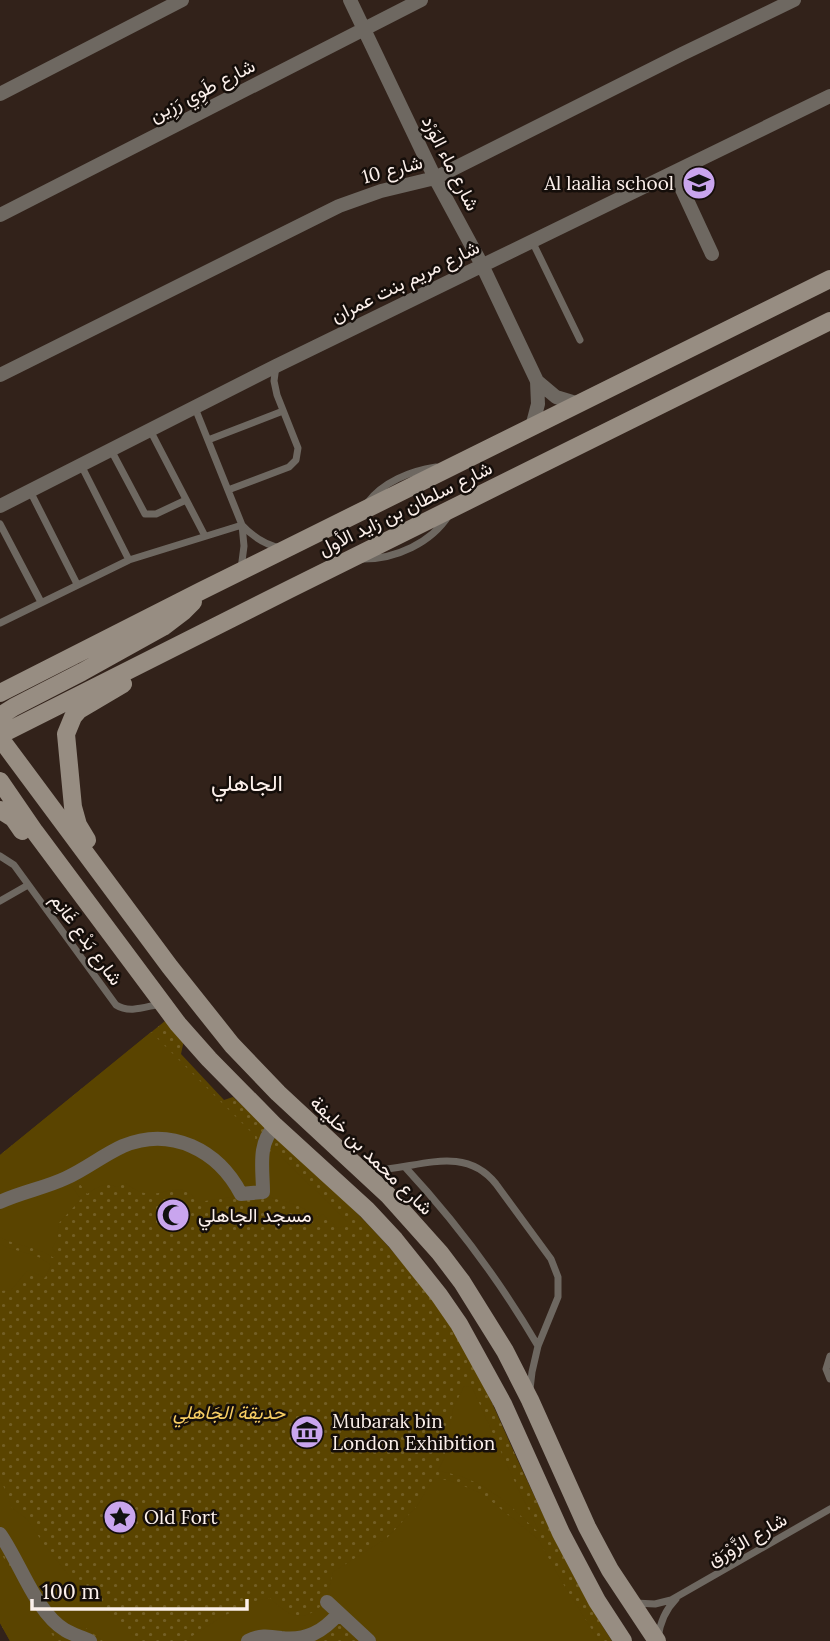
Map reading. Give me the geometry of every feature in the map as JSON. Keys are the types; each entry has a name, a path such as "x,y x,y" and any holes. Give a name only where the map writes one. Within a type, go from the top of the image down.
{"main road":[{"name":"شارع سلطان بن زايد الأول","path":"0,693 830,279"},
{"name":"شارع سلطان بن زايد الأول","path":"0,736 830,321"},
{"path":"0,716 163,627 184,611 201,591"},
{"path":"128,910 116,884 78,825 73,807 66,734 68,725 79,710 123,685 155,657"},
{"name":"شارع محمد بن خليفة","path":"0,736 194,999 232,1045 278,1093 414,1223 462,1282 505,1351 587,1527 610,1570 657,1641"},
{"path":"0,781 163,1003 209,1059 275,1126 358,1202 420,1269 459,1324 503,1404 561,1533 597,1601 623,1641"},
{"path":"0,810 13,818 67,889 104,923"}],"street":[{"path":"0,94 182,0"},
{"name":"شارع ماء الوَرْد","path":"350,0 435,178 482,265 537,381 538,404 532,427"},
{"name":"شارع طَوِي رَزِين","path":"0,215 421,0"},
{"name":"شارع 10","path":"0,375 339,206 370,194 435,178 794,0"},
{"name":"شارع مريم بنت عمران","path":"0,506 276,366 830,96"},
{"path":"674,172 712,254"},
{"path":"537,381 556,397 579,404"},
{"path":"0,1202 70,1177 125,1145 152,1139 180,1142 204,1152 222,1166 241,1194 263,1192 263,1145 275,1126"},
{"path":"0,1534 37,1600 65,1635 90,1641"},
{"path":"327,1602 369,1641"},
{"path":"248,1641 263,1636 304,1639 324,1629 339,1613"}],"lane":[{"path":"531,241 580,341"},
{"path":"228,490 289,467 296,460 298,447 275,388 276,366"},
{"path":"195,408 242,525 244,546 240,572"},
{"path":"208,440 283,411"},
{"path":"150,430 205,536"},
{"path":"111,450 145,514 156,514 186,500"},
{"path":"81,465 129,560"},
{"path":"29,491 77,584"},
{"path":"0,524 41,602"},
{"path":"0,623 129,560 242,525"},
{"path":"242,525 257,539 285,549"},
{"name":"شارع بَدْع غَانِم","path":"0,856 14,865 116,1005 128,1010 163,1003"},
{"path":"0,901 28,885"},
{"path":"361,1170 385,1170 444,1160 456,1161 479,1168 496,1184 551,1259 558,1277 555,1306 538,1346 532,1372 530,1400"},
{"path":"405,1167 477,1252 538,1346"},
{"path":"830,1356 826,1369 830,1379"},
{"name":"شارع الزَّوْرَق","path":"629,1601 655,1604 671,1600 830,1509"},
{"name":"شارع الزَّوْرَق","path":"657,1641 661,1622 679,1596"}],"green space":[{"name":"حديقة الجَاهلِي","path":"165,1021 184,1040 181,1054 224,1100 233,1097 323,1179 380,1237 432,1299 472,1362 560,1548 612,1641 10,1641 0,1623 0,1155"},
{"path":"151,1032 255,1136 259,1189 243,1191 236,1179 168,1137 0,1195 0,1155"},
{"path":"160,1143 204,1156 239,1196 198,1202 179,1189 153,1194 137,1190 125,1183 117,1187 101,1186 87,1194 75,1177 114,1154"},
{"path":"273,1151 350,1224 338,1228 322,1214 320,1217 297,1205 269,1197 266,1152"},
{"path":"68,1181 81,1199 59,1223 57,1239 52,1249 56,1252 54,1258 0,1237 0,1207"},
{"path":"0,1244 38,1257 51,1265 45,1278 28,1270 11,1290 0,1291"},
{"path":"464,1386 472,1387 538,1532 504,1501 481,1485 454,1474 438,1471 444,1458 453,1409"},
{"path":"434,1478 451,1481 481,1493 538,1539 599,1641 373,1641 327,1597 333,1572 387,1538 417,1506"},
{"path":"0,1480 12,1508 27,1519 78,1587 141,1641 103,1641 86,1628 70,1629 61,1626 0,1529"},
{"path":"0,1552 56,1641 10,1641 0,1623"},
{"path":"270,1598 282,1609 295,1615 308,1614 323,1604 333,1614 304,1632 247,1636 240,1641 190,1641 189,1638 241,1604"}],"place":[{"name":"Al laalia school","path":"699,183"},
{"name":"مسجد الجاهلي","path":"173,1215"},
{"name":"Mubarak bin London Exhibition","path":"307,1432"},
{"name":"Old Fort","path":"120,1517"}],"district":[{"name":"الجاهلي","path":"247,782"}]}
